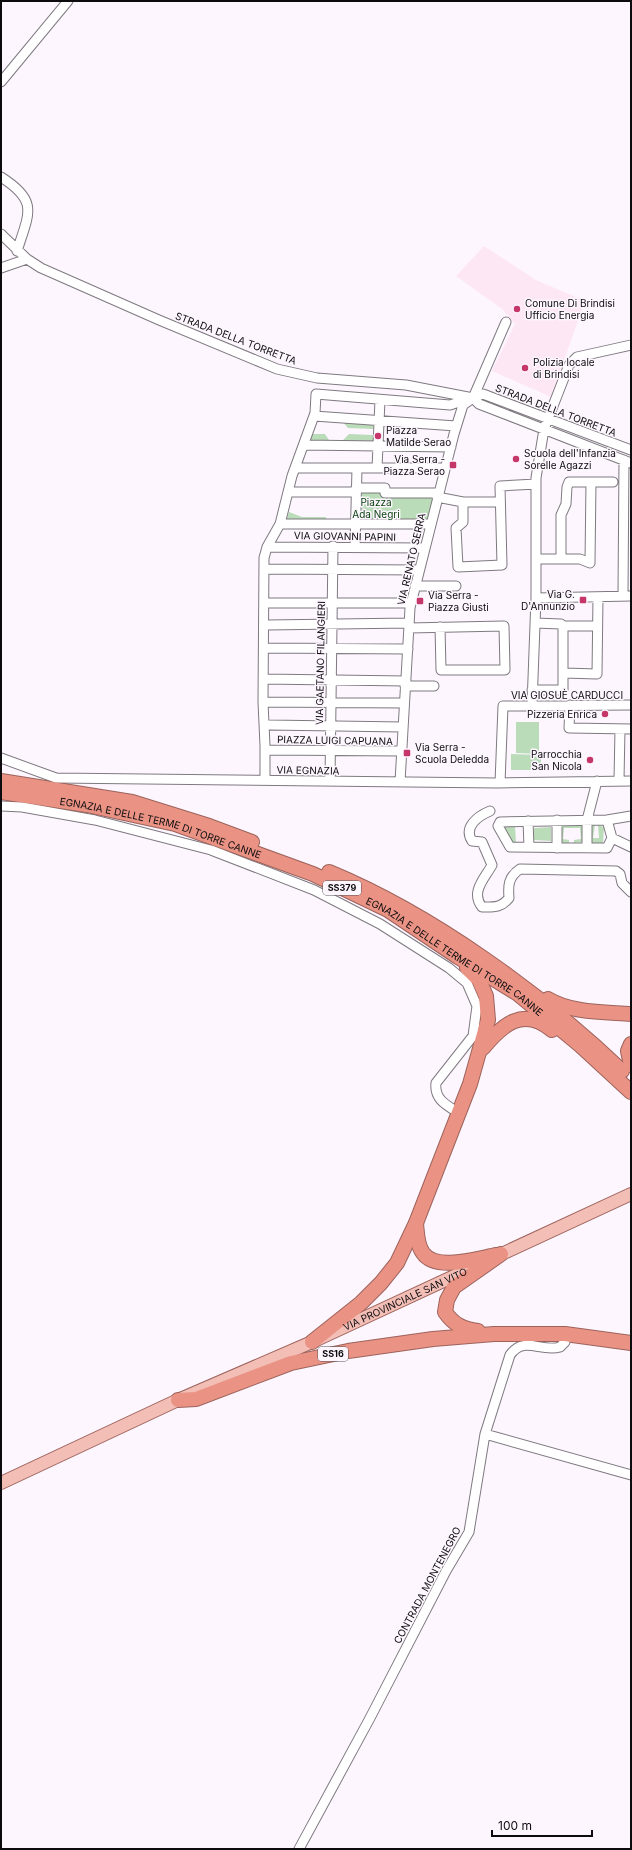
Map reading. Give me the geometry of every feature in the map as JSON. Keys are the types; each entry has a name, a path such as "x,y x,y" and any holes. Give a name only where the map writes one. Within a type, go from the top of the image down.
{"highway":[{"name":"EGNAZIA E DELLE TERME DI TORRE CANNE","path":"1,781 132,802 209,826 358,884 428,924 494,966 584,1035 631,1079"},
{"name":"EGNAZIA E DELLE TERME DI TORRE CANNE","path":"1,792 87,805 175,824 319,877 388,910 458,957 518,994 580,1045 631,1092"},
{"path":"312,1342 361,1303 380,1283 396,1262 416,1223 459,1113 480,1052 488,1020 486,996 479,980 458,957"},
{"path":"494,966 557,1004 598,1012 631,1014"},
{"path":"480,1052 498,1030 512,1021 528,1019 545,1024 600,1069 609,1071"},
{"path":"631,1044 628,1051 631,1065"},
{"path":"416,1223 421,1250 424,1255 435,1261 448,1264 501,1254"},
{"path":"494,1334 465,1329 453,1322 446,1312 447,1300 454,1287 501,1254"},
{"name":"SS16","path":"178,1400 196,1399 291,1363 348,1350 433,1338 494,1334 565,1334 631,1343"}],"main road":[{"name":"VIA PROVINCIALE SAN VITO","path":"1,1483 178,1400 312,1342 631,1194"}],"street":[{"path":"1,82 68,1"},
{"path":"1,177 21,192 26,199 28,210 17,251"},
{"name":"STRADA DELLA TORRETTA","path":"1,234 17,251 41,268 159,320 277,369 317,378 406,386 473,398 479,404 627,461"},
{"path":"1,268 27,259"},
{"path":"473,398 506,322"},
{"path":"532,705 536,598 536,484 544,430 569,365 577,357 631,345"},
{"name":"STRADA DELLA TORRETTA","path":"314,416 316,394 450,405 483,394 631,450"},
{"name":"VIA RENATO SERRA","path":"400,782 411,604 456,426 463,405 473,398"},
{"path":"377,468 380,400"},
{"path":"265,780 265,746 262,702 264,558 267,547 280,524 292,476 314,416 456,426"},
{"path":"304,445 451,447"},
{"path":"536,598 627,596 627,461"},
{"path":"296,468 445,468"},
{"path":"355,547 357,468"},
{"path":"561,559 561,514 566,504 567,487 569,482 613,482"},
{"path":"536,559 580,559 590,563 591,482"},
{"path":"462,502 463,522 456,528 458,567 502,566 500,486 536,484"},
{"path":"289,492 384,488 385,493 438,495 462,502 500,502"},
{"path":"280,524 430,524"},
{"name":"VIA GIOVANNI PAPINI","path":"267,547 333,546 424,548"},
{"name":"VIA GAETANO FILANGIERI","path":"330,781 333,546"},
{"path":"266,569 419,570"},
{"path":"415,586 456,586"},
{"path":"564,673 596,674 598,597"},
{"path":"265,603 411,604"},
{"path":"535,623 561,624 563,626 597,626"},
{"path":"268,625 332,624 440,627 504,626 505,670 440,670 440,627"},
{"path":"532,690 563,690 563,626"},
{"path":"265,648 408,648"},
{"path":"263,679 331,680 434,686"},
{"path":"262,702 404,703"},
{"path":"570,705 569,728 631,729"},
{"name":"VIA GIOSUÈ CARDUCCI","path":"500,783 503,706 631,705"},
{"name":"PIAZZA LUIGI CAPUANA","path":"269,725 403,727"},
{"path":"619,780 620,729"},
{"name":"PIAZZA LUIGI CAPUANA","path":"268,750 402,751"},
{"name":"VIA EGNAZIA","path":"1,758 56,778 500,783 631,780"},
{"path":"587,848 587,820 597,780"},
{"path":"1,806 22,807 95,820 211,850 314,890 380,924 449,968 467,983 477,1006 473,1036 436,1082 435,1092 441,1101 459,1113"},
{"path":"490,811 478,816 470,826 470,837 472,841 482,842 492,865 477,889 479,903 482,907 498,907 504,905 509,898 508,884 515,872 520,869 616,871 620,874 622,883 631,892"},
{"path":"607,820 612,838 607,848 510,847 498,826 500,822 607,820 631,816"},
{"path":"556,820 557,848"},
{"path":"528,821 529,847"},
{"path":"612,838 631,847"},
{"name":"CONTRADA MONTENEGRO","path":"299,1849 370,1718 446,1571 469,1532 486,1434 510,1355 514,1349 521,1345 556,1349 564,1345 565,1334"},
{"path":"486,1434 631,1475"}],"shaded area":[{"path":"484,246 536,280 585,301 551,397 492,371 515,324 502,309 456,276"}],"green space":[{"path":"342,421 374,423 373,429 348,428"},
{"path":"311,434 325,434 331,443 308,443"},
{"path":"349,434 373,435 373,443 340,443"},
{"name":"Piazza Ada Negri","path":"362,490 435,494 427,522 361,521"},
{"path":"289,512 302,517 326,517 326,521 286,521"},
{"path":"516,722 539,722 539,754 516,753"},
{"path":"511,754 541,755 541,770 511,770"},
{"path":"561,825 583,825 583,842 574,843 574,840 581,839 580,828 564,828 563,839 569,840 569,843 562,843"},
{"path":"591,825 595,825 593,838 599,838 598,825 604,827 603,843 591,843"},
{"path":"504,826 515,826 516,843 513,843"},
{"path":"551,827 551,841 534,840 534,828"}],"place":[{"name":"Comune Di Brindisi Ufficio Energia","path":"517,309"},
{"name":"Polizia locale di Brindisi","path":"525,368"},
{"name":"Piazza Matilde Serao","path":"378,436"},
{"name":"Scuola dell'Infanzia Sorelle Agazzi","path":"516,459"},
{"name":"Via Serra - Piazza Serao","path":"453,465"},
{"name":"Via G. D'Annunzio","path":"583,600"},
{"name":"Via Serra - Piazza Giusti","path":"420,601"},
{"name":"Pizzeria Enrica","path":"605,714"},
{"name":"Via Serra - Scuola Deledda","path":"407,753"},
{"name":"Parrocchia San Nicola","path":"590,760"}]}
